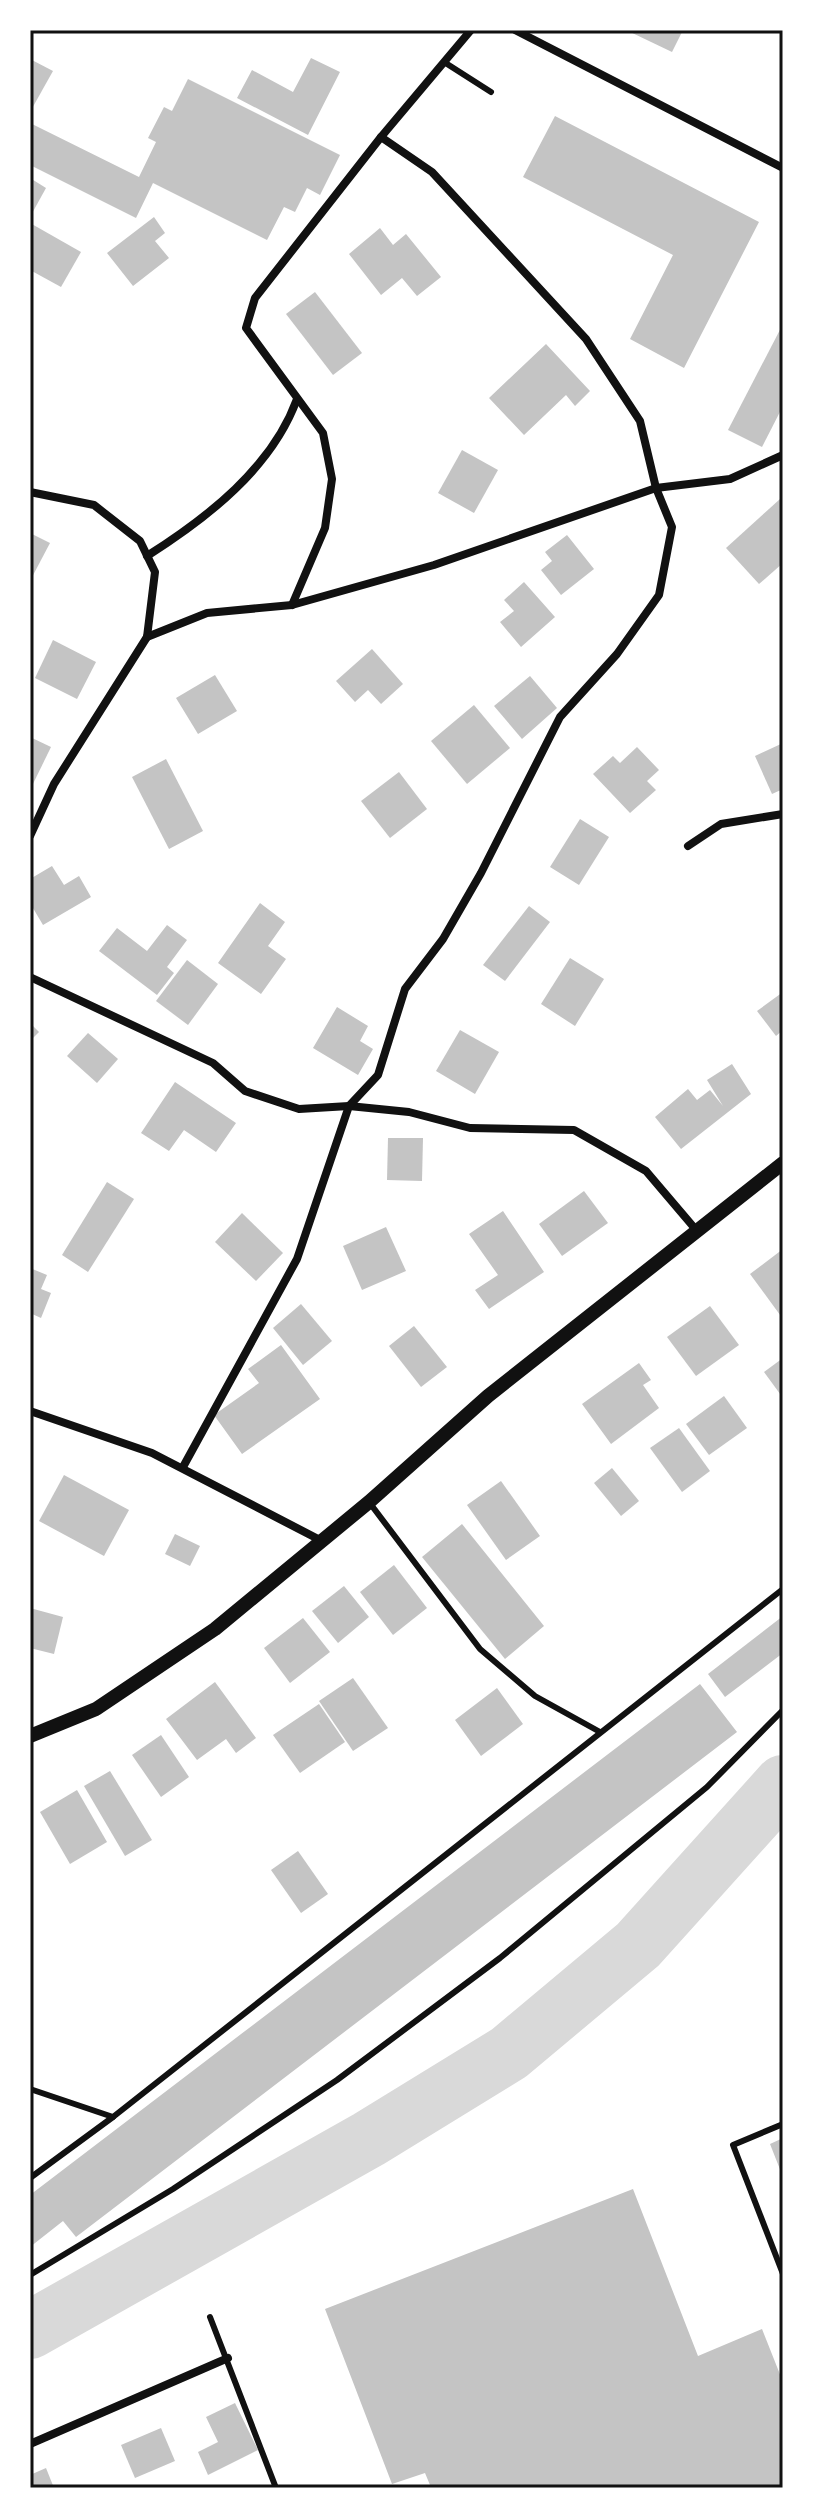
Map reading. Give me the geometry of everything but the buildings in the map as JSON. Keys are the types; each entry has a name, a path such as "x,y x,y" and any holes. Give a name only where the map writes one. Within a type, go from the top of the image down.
{"street":[{"path":"292,605 325,528 332,479 323,433 246,328 255,298 381,137 471,30"},
{"path":"515,30 783,168"},
{"path":"183,1467 297,1259 349,1106 378,1075 405,989 443,939 481,873 560,717 617,654 659,595 672,527 656,488 640,421 586,339 432,172 381,137"},
{"path":"147,556 187,530 258,464 285,431 297,399"},
{"path":"147,637 207,613 292,605 434,565 656,488 730,479 783,455"},
{"path":"30,492 94,505 140,541 155,572 147,637 54,784 30,836"},
{"path":"688,846 721,824 783,814"},
{"path":"30,977 213,1063 245,1091 299,1109 349,1106 409,1112 470,1128 574,1130 646,1171 697,1231"},
{"path":"30,1736 96,1709 215,1629 369,1502 488,1396 783,1163"},
{"path":"30,1411 183,1467 322,1541"},
{"path":"30,2444 228,2358"}],"lane":[{"path":"444,62 491,92"},
{"path":"369,1502 480,1649 535,1696 600,1732"},
{"path":"30,2178 113,2117 783,1589"},
{"path":"30,2275 159,2197 337,2080 500,1958 707,1787 783,1710"},
{"path":"30,2089 113,2117"},
{"path":"783,2124 733,2145 783,2274"},
{"path":"210,2317 276,2488"}],"waterway":[{"path":"30,2330 369,2139 509,2053 638,1945 783,1784"}]}
